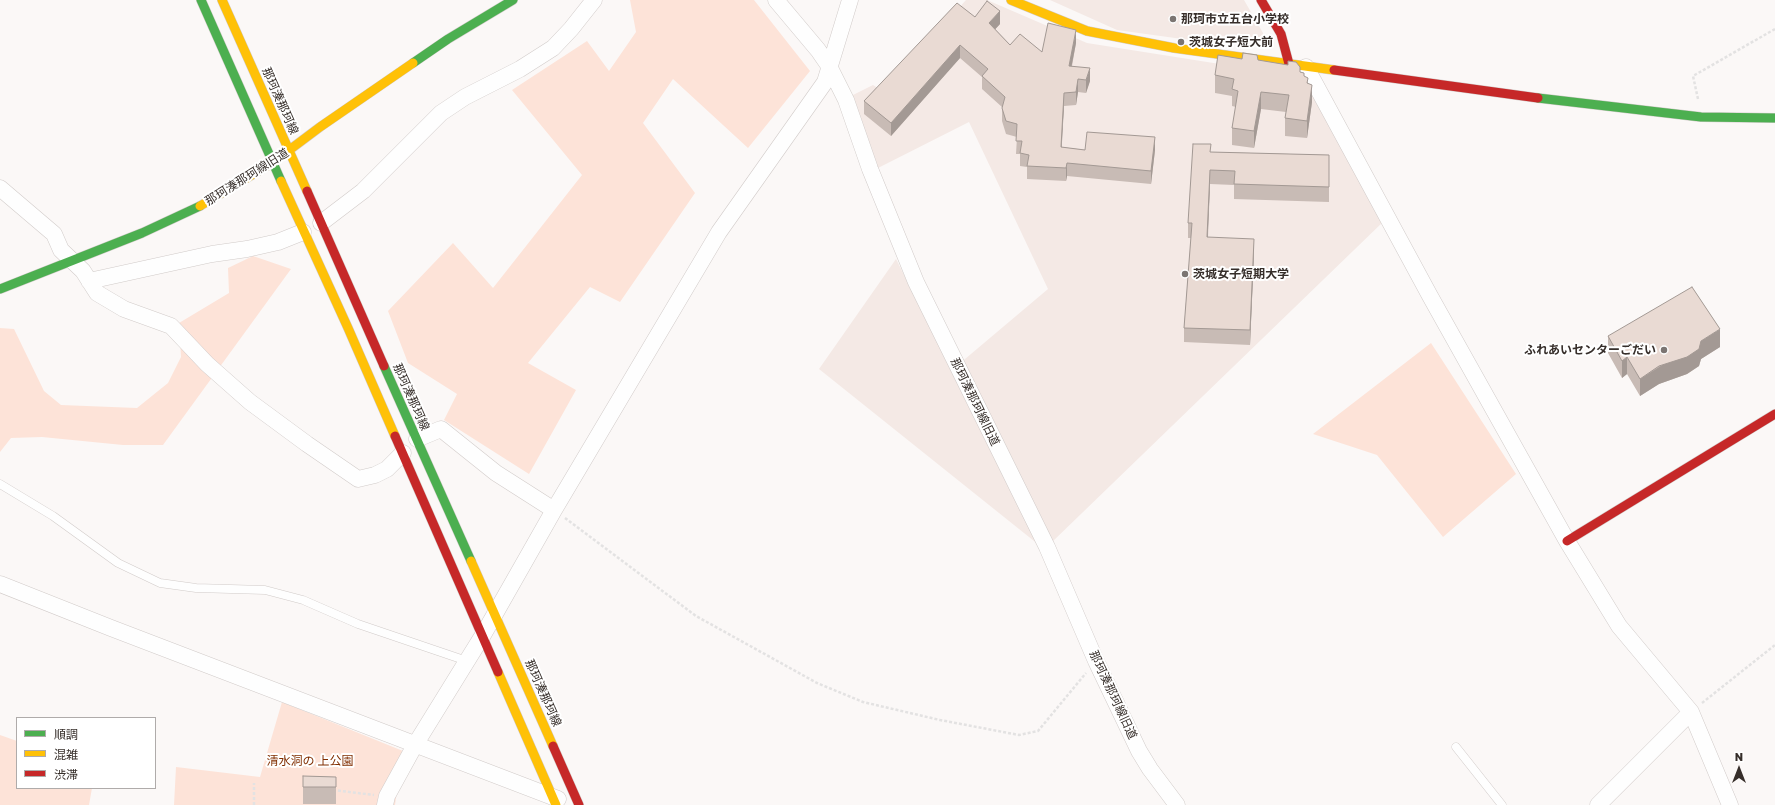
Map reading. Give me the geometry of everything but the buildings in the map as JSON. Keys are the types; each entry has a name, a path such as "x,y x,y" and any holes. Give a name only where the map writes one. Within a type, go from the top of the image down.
{"main road":[{"path":"201,0 272,163 404,453 554,800"},
{"name":"那珂湊那珂線","path":"222,0 579,805"},
{"name":"那珂湊那珂線旧道","path":"0,289 184,214 238,185 272,163 326,123 442,44 513,0"},
{"path":"1011,0 1062,22 1102,35 1174,48 1553,100 1701,117 1775,118"},
{"path":"1261,0 1281,34 1289,64"},
{"path":"1567,541 1775,414"}],"street":[{"path":"321,223 363,191 441,113 465,97 520,69 552,48 572,29 594,0"},
{"name":"那珂湊那珂線旧道","path":"776,0 818,50 829,66 846,100 870,169 916,282 1047,547 1096,660 1139,751 1150,769 1177,805"},
{"path":"386,801 415,745 483,635 494,613 554,510 719,232 825,82 850,0"},
{"path":"1306,67 1430,296 1567,541 1619,626 1691,712 1730,805"},
{"path":"0,188 54,234 61,250 82,271 97,293 124,309 171,326 207,364 250,402 358,479 381,472 404,453"},
{"path":"89,281 212,254 270,244 303,232"},
{"path":"417,439 441,429 496,473 554,510"},
{"path":"0,584 554,800 571,805"},
{"path":"1598,805 1691,712"}],"lane":[{"path":"0,484 53,516 118,563 160,583 196,588 265,590 303,600 358,624 467,661"},
{"path":"1456,748 1502,805"}],"path":[{"path":"1701,117 1693,76 1775,29"},
{"path":"554,510 696,616 818,683 863,702 940,720 1019,735 1038,731 1096,660"},
{"path":"1691,712 1775,645"},
{"path":"254,783 254,805"},
{"path":"328,789 386,801"}],"shaded area":[{"name":"茨城女子短期大学","path":"966,0 987,0 1087,43 1302,77 1384,221 1051,543 1039,545 819,369 896,259 952,370 1048,289 969,122 878,168 851,96 873,85 883,91"},
{"name":"那珂市立五台小学校","path":"1050,0 1244,0 1263,33 1264,42 1255,46 1175,38 1117,30"}],"green space":[{"path":"630,0 754,0 810,71 748,148 673,79 643,123 695,193 620,302 590,287 528,363 576,390 529,474 444,420 457,394 408,363 388,311 453,243 493,288 582,175 512,90 587,41 609,71 636,32"},
{"path":"253,256 291,269 163,445 123,445 42,437 11,438 0,452 0,328 14,329 44,391 61,405 137,408 168,383 181,357 179,323 229,293 228,268"},
{"path":"1431,343 1516,474 1443,537 1377,455 1313,434"},
{"name":"清水洞の 上公園","path":"282,702 403,751 395,805 174,805 176,767 260,777"},
{"path":"0,735 16,741 16,789 92,789 89,805 0,805"}],"traffic: fast":[{"path":"201,0 281,181"},
{"path":"413,63 448,39 513,0"},
{"path":"1538,98 1701,117 1775,118"},
{"path":"0,289 142,233 200,206"},
{"path":"384,366 471,561"}],"traffic: slow":[{"path":"222,0 307,191"},
{"path":"1011,0 1087,31 1174,48 1334,70"},
{"path":"200,206 272,163 320,127 413,63"},
{"path":"281,181 395,436"},
{"path":"471,561 553,746"},
{"path":"498,672 556,805"}],"traffic: jam":[{"path":"1261,0 1281,34 1289,64"},
{"path":"1334,70 1538,98"},
{"path":"307,191 384,366"},
{"path":"1567,541 1775,414"},
{"path":"395,436 498,672"},
{"path":"553,746 579,805"}],"place":[{"name":"那珂市立五台小学校","path":"1173,19"},
{"name":"茨城女子短大前","path":"1181,42"},
{"name":"茨城女子短期大学","path":"1185,274"},
{"name":"ふれあいセンターごだい","path":"1664,350"}]}
